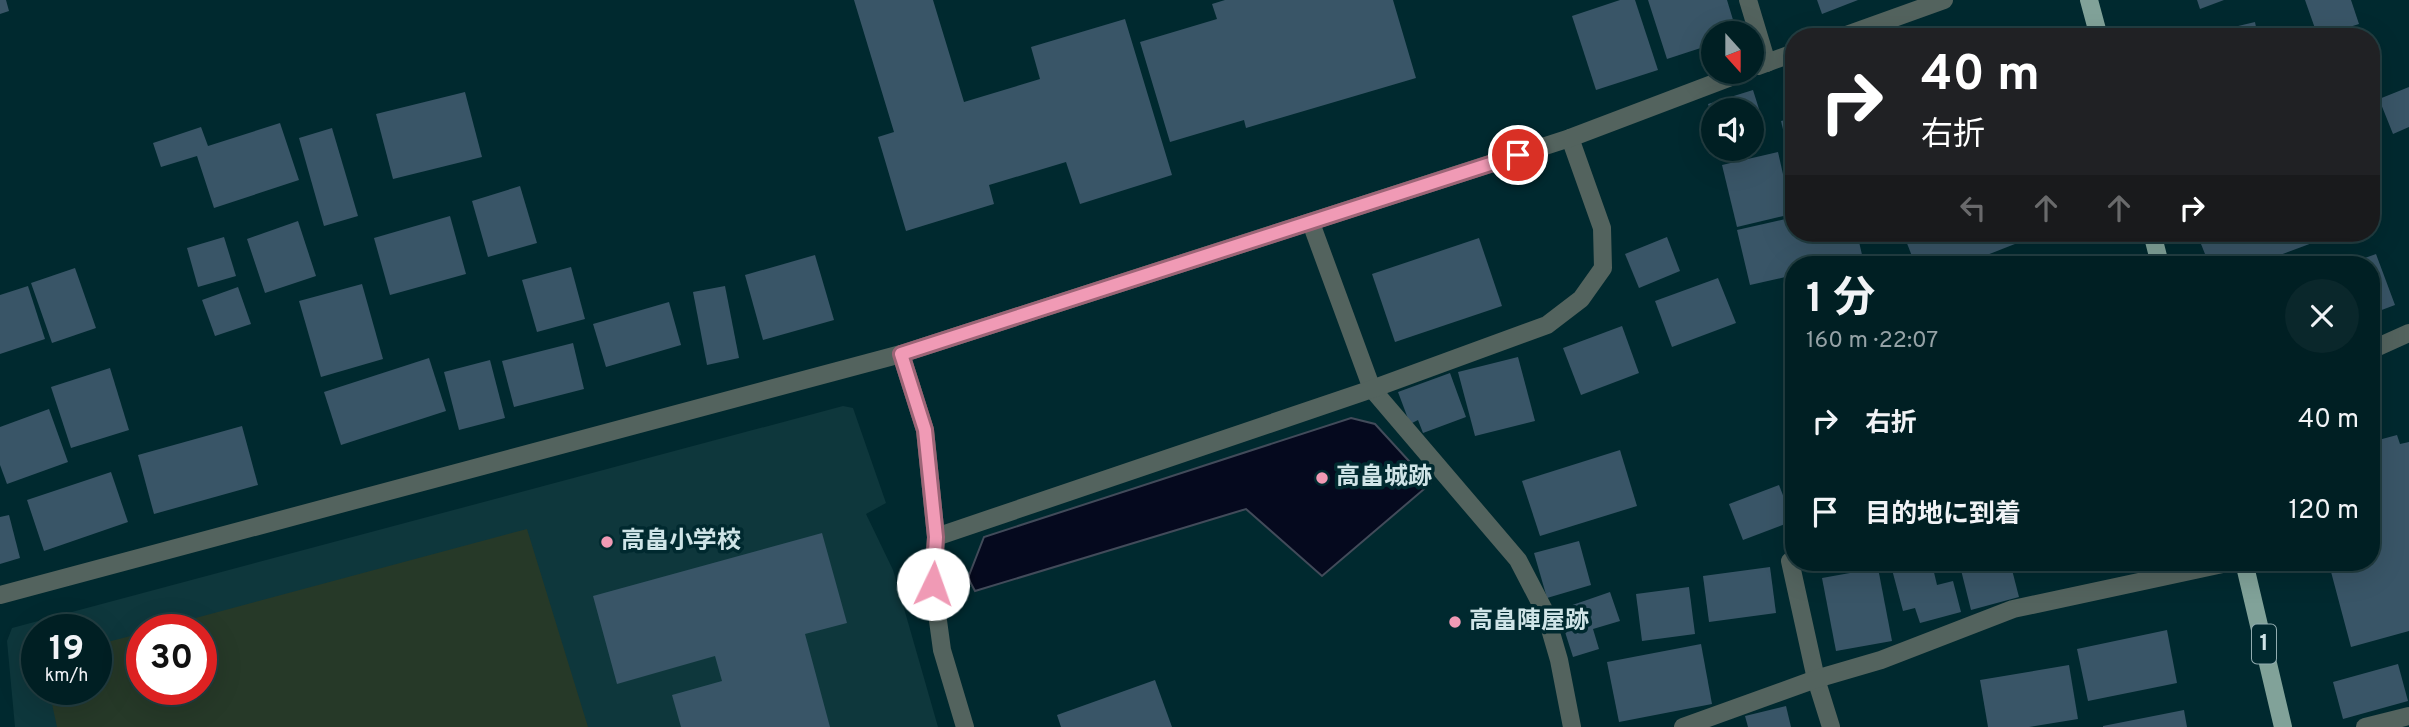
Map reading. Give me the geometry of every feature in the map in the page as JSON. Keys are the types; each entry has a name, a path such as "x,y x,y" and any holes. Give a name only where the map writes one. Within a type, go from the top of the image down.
{"main road":[{"path":"2089,0 2097,28"},
{"name":"1","path":"2246,571 2283,727"}],"street":[{"path":"1748,0 1752,21"},
{"path":"1866,28 1944,0"},
{"path":"1764,64 1785,56"},
{"path":"0,595 901,354 1570,138 1712,84"},
{"path":"936,537 1372,389 1547,325 1581,299 1602,268 1602,228 1570,138"},
{"path":"1311,223 1372,389 1518,560 1545,612 1559,660 1573,727"},
{"path":"2380,346 2409,333"},
{"path":"901,354 925,430 936,537 933,584 942,650 965,727"},
{"path":"1792,571 1816,679 1831,727"},
{"path":"1684,727 1816,679 1881,660 2014,610 2191,571"},
{"path":"2365,727 2409,716"}],"shaded area":[{"name":"高畠小学校","path":"843,406 853,408 886,503 866,514 893,570 938,727 15,727 7,641 12,628 21,626 21,705 112,705 112,614 64,614"},
{"path":"527,529 588,727 57,727 52,705 112,705 112,641 126,637 126,705 217,705 217,614 211,614"}],"water":[{"path":"1351,418 1375,424 1430,484 1322,576 1246,509 975,591 968,578 984,537"}],"building":[{"path":"0,0 6,0 9,11 0,14"},
{"path":"854,0 933,0 964,102 1040,79 1031,47 1125,19 1172,175 1080,204 1066,162 989,185 994,204 906,231 878,137 894,132"},
{"path":"1225,0 1393,0 1416,78 1246,128 1244,120 1170,142 1140,42 1217,19 1212,4"},
{"path":"1620,0 1635,0 1658,70 1596,90 1572,16"},
{"path":"1648,0 1727,0 1733,21 1701,21 1701,48 1667,59"},
{"path":"1817,0 1858,0 1822,14"},
{"path":"2197,0 2224,0 2200,9"},
{"path":"2305,0 2351,0 2359,24 2346,28 2315,28"},
{"path":"2255,22 2256,28 2230,28"},
{"path":"2409,87 2409,127 2393,134 2380,99"},
{"path":"1753,90 1756,98 1727,98"},
{"path":"465,92 482,157 393,179 376,114"},
{"path":"1785,120 1785,138 1781,121"},
{"path":"280,123 299,180 214,208 197,156 161,167 153,143 201,127 208,146"},
{"path":"332,128 358,216 324,226 299,138"},
{"path":"1778,152 1785,183 1785,216 1737,227 1722,165 1739,161 1764,161 1764,155"},
{"path":"520,186 537,243 488,257 472,201"},
{"path":"450,216 466,274 390,295 374,238"},
{"path":"1785,219 1785,242 1859,242 1862,256 1785,256 1785,277 1750,285 1737,230"},
{"path":"298,221 316,276 265,293 247,239"},
{"path":"224,237 236,276 198,287 187,248"},
{"path":"1667,237 1680,271 1639,288 1625,254"},
{"path":"1479,238 1502,306 1395,342 1372,274"},
{"path":"1906,242 2020,242 1984,256 1912,256"},
{"path":"2200,242 2315,242 2277,256 2206,256"},
{"path":"815,255 834,320 763,340 745,275"},
{"path":"2380,265 2395,305 2380,311"},
{"path":"571,267 585,319 537,332 522,280"},
{"path":"75,268 96,328 52,343 31,283"},
{"path":"1718,278 1736,323 1672,347 1655,301"},
{"path":"362,284 383,359 321,377 299,301"},
{"path":"28,286 45,339 0,354 0,295"},
{"path":"725,286 739,358 707,365 693,292"},
{"path":"238,287 251,324 215,336 202,300"},
{"path":"669,302 681,345 606,367 593,324"},
{"path":"1622,326 1639,373 1581,395 1563,348"},
{"path":"573,343 584,389 514,407 502,361"},
{"path":"1518,357 1535,421 1475,436 1458,372"},
{"path":"429,358 446,411 341,445 324,392"},
{"path":"490,360 505,418 459,430 444,372"},
{"path":"110,368 129,430 71,448 51,387"},
{"path":"1450,373 1466,417 1423,433 1418,420 1410,424 1398,392"},
{"path":"49,409 68,462 7,484 0,465 0,427"},
{"path":"242,426 258,485 154,514 138,455"},
{"path":"2397,435 2400,444 2409,442 2409,631 2351,647 2331,571 2380,571 2380,440"},
{"path":"1620,450 1637,506 1540,536 1522,481"},
{"path":"111,472 128,522 44,551 27,500"},
{"path":"1779,485 1785,500 1785,524 1743,540 1729,504"},
{"path":"9,515 20,558 0,564 0,517"},
{"path":"822,533 847,623 805,634 830,727 681,727 672,695 722,681 715,656 617,684 593,596"},
{"path":"1579,541 1591,585 1547,598 1534,553"},
{"path":"1770,567 1776,613 1709,622 1703,576"},
{"path":"1861,571 1879,571 1892,641 1836,651 1822,578"},
{"path":"1892,571 1934,571 1937,585 1953,581 1961,612 1920,623 1915,608 1903,611"},
{"path":"1961,571 2012,571 2019,597 1971,610"},
{"path":"1689,587 1695,634 1642,641 1636,594"},
{"path":"1610,592 1620,621 1593,629 1599,649 1573,657 1558,610"},
{"path":"2167,630 2177,683 2088,701 2077,649"},
{"path":"1701,644 1712,704 1619,722 1607,662"},
{"path":"2398,664 2408,701 2343,719 2333,682"},
{"path":"2069,665 2078,719 2029,727 1988,727 1980,680"},
{"path":"1155,680 1172,727 1061,727 1057,715"},
{"path":"1786,706 1791,727 1748,727 1745,716"},
{"path":"2184,710 2187,727 2103,727 2103,726"}],"place":[{"name":"高畠城跡","path":"1322,478"},
{"name":"高畠小学校","path":"607,542"},
{"name":"高畠陣屋跡","path":"1455,622"}],"route":[{"path":"933,584 936,537 925,430 901,354 1518,155"}]}
